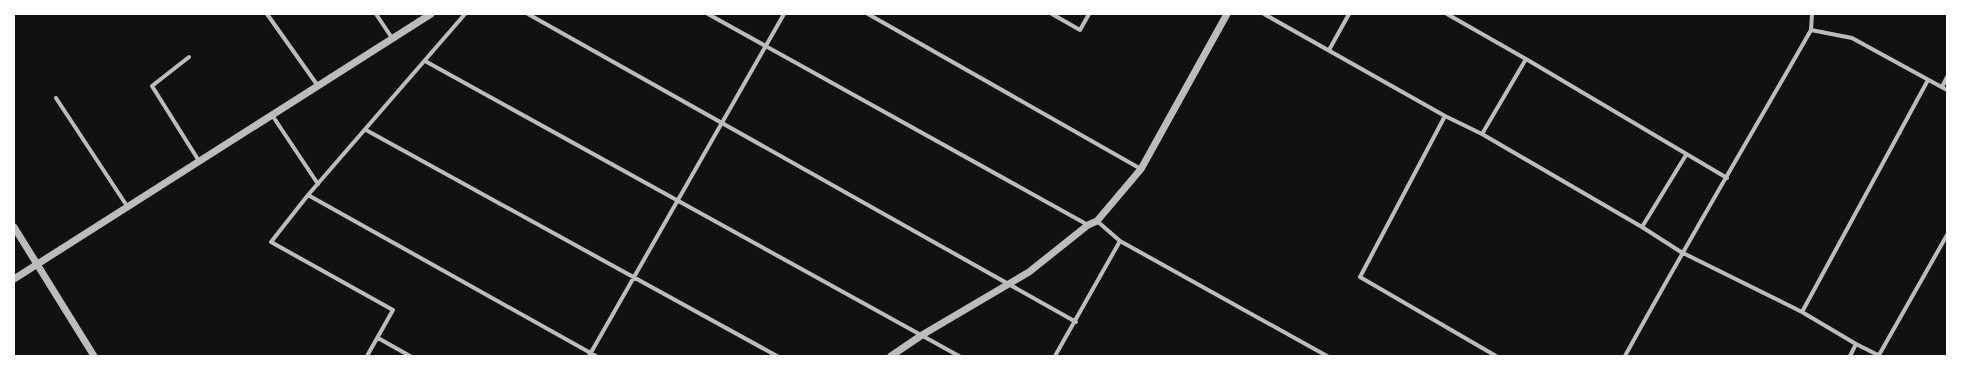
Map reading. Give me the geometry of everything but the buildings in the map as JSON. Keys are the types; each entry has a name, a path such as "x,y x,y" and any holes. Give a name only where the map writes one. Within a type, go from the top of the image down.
{"street":[{"path":"267,14 318,86"},
{"path":"376,14 392,38"},
{"path":"14,279 431,14"},
{"path":"367,356 393,310 270,242 308,195 366,130 465,14"},
{"path":"528,14 1076,322"},
{"path":"708,14 1088,225"},
{"path":"590,354 784,14"},
{"path":"868,14 1141,169"},
{"path":"1052,14 1080,30 1089,14"},
{"path":"891,356 922,335 1029,272 1088,225 1097,221 1141,169 1227,14"},
{"path":"1264,14 1445,116 1482,134 1642,227 1681,252 1802,312 1856,344 1880,356 1947,234"},
{"path":"1329,50 1349,14"},
{"path":"1447,14 1727,178"},
{"path":"1624,356 1681,252 1727,178 1811,30 1812,14"},
{"path":"1811,30 1852,38 1947,90"},
{"path":"189,57 152,86 199,161"},
{"path":"1482,134 1526,59"},
{"path":"425,61 959,356"},
{"path":"1942,87 1947,77"},
{"path":"1802,312 1928,80"},
{"path":"56,98 127,206"},
{"path":"272,115 318,184"},
{"path":"1445,116 1360,278 1496,356"},
{"path":"366,130 778,356"},
{"path":"1642,227 1686,155"},
{"path":"308,195 596,356"},
{"path":"1097,221 1120,241 1327,356"},
{"path":"14,227 94,356"},
{"path":"1055,356 1076,322 1120,241"},
{"path":"378,338 410,356"},
{"path":"1850,356 1856,344"}]}
